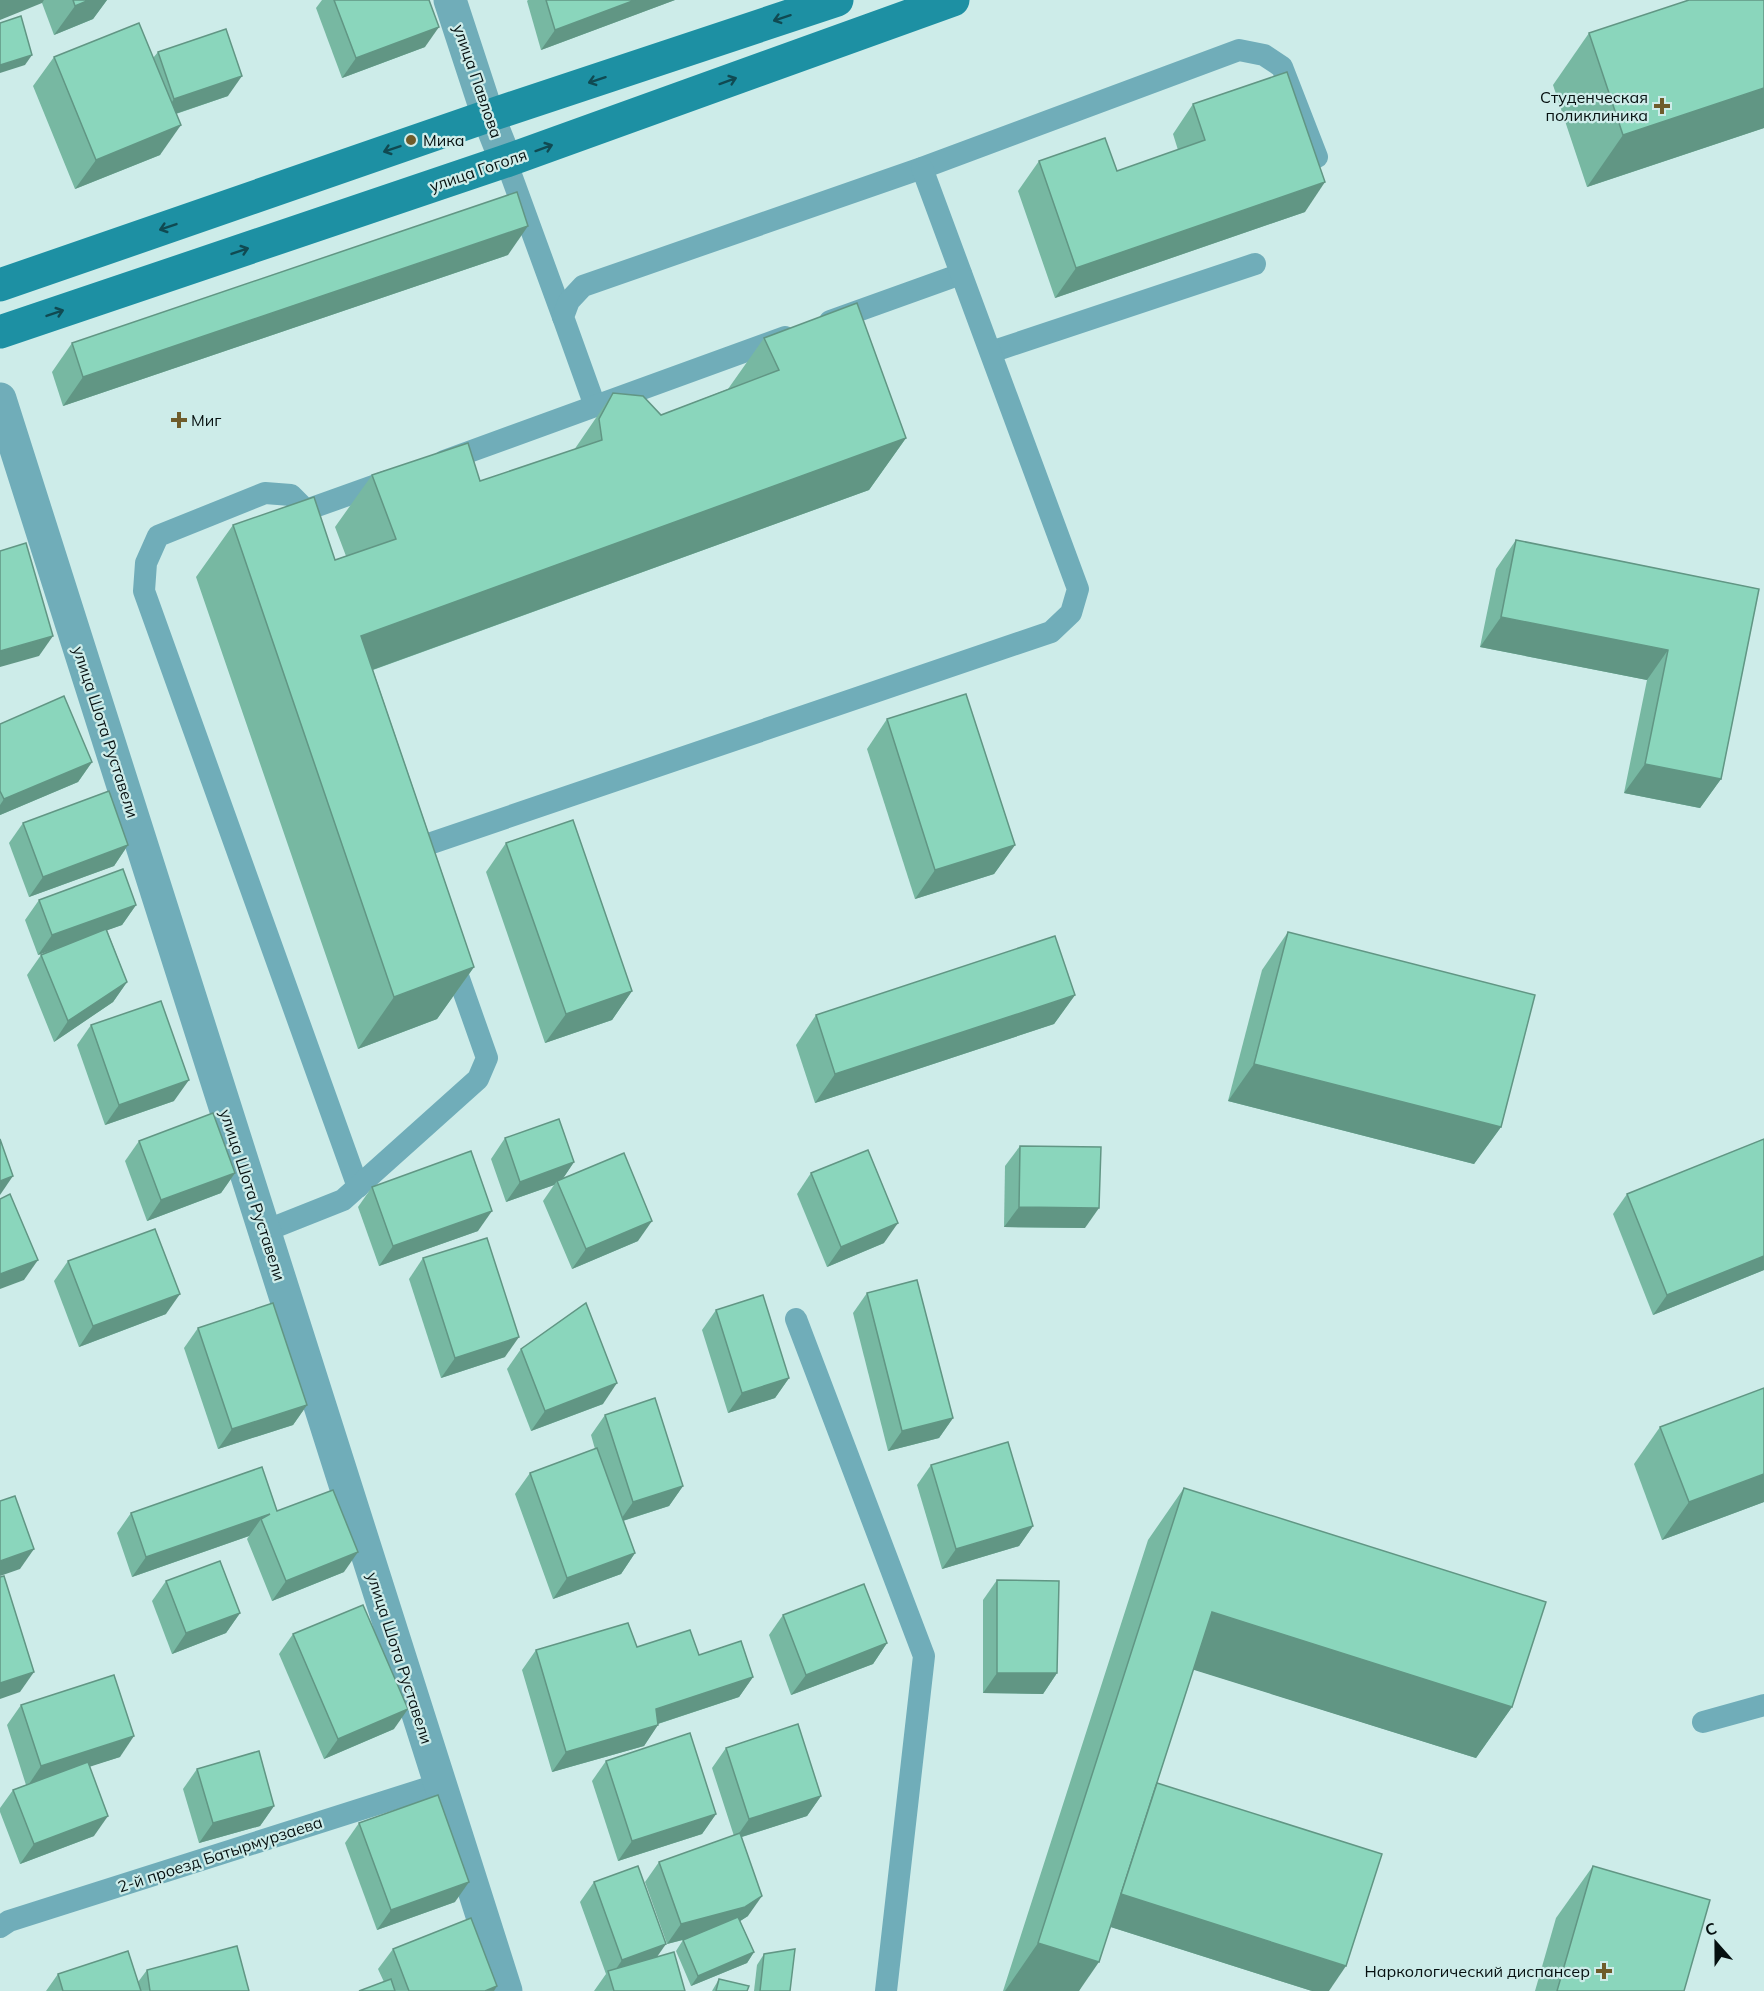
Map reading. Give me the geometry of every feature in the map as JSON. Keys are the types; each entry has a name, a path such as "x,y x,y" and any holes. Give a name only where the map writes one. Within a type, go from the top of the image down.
{"street":[{"name":"улица Павлова","path":"450,0 488,116 506,161"},
{"path":"0,285 488,116 837,0"},
{"name":"улица Гоголя","path":"0,332 506,161 953,0"},
{"name":"улица Шота Руставели","path":"0,399 506,1991"}],"lane":[{"path":"563,317 568,301 583,286 922,168 1239,50 1264,55 1282,67 1317,157"},
{"path":"506,161 596,406"},
{"path":"414,849 1051,632 1071,613 1078,589 922,168"},
{"path":"991,352 1255,264"},
{"path":"429,466 961,274"},
{"path":"358,1187 144,591 146,563 158,536 266,493 291,495 306,510 406,474"},
{"path":"406,827 421,871"},
{"path":"265,1231 343,1200 463,1095 478,1079 488,1058 445,937"},
{"path":"796,1319 924,1656 886,1991"},
{"path":"1703,1722 1764,1705"},
{"name":"2-й проезд Батырмурзаева","path":"0,1927 9,1921 440,1784"}],"building":[{"path":"73,0 89,0 75,6"},
{"path":"334,0 429,0 439,27 356,58"},
{"path":"546,0 635,0 555,30"},
{"path":"1689,0 1764,0 1764,88 1623,135 1589,33"},
{"path":"21,16 32,55 0,65 0,23"},
{"path":"139,23 181,125 96,160 54,57"},
{"path":"226,29 242,76 174,99 158,52"},
{"path":"1287,72 1325,182 1076,268 1039,161 1105,138 1117,171 1205,140 1193,104"},
{"path":"517,192 528,226 83,377 72,343"},
{"path":"857,303 906,438 361,636 474,967 394,997 233,525 314,497 335,560 396,539 372,475 468,443 480,481 602,440 599,419 613,393 643,396 661,415 779,370 764,338"},
{"path":"1516,540 1759,589 1721,779 1645,764 1668,650 1501,617"},
{"path":"26,543 53,636 0,651 0,551"},
{"path":"966,694 1015,845 935,870 887,719"},
{"path":"64,696 92,762 4,799 0,791 0,724"},
{"path":"109,791 128,845 43,877 23,823"},
{"path":"573,820 632,991 566,1014 506,843"},
{"path":"123,869 136,905 52,935 39,900"},
{"path":"106,929 127,982 68,1021 41,955"},
{"path":"1288,932 1535,995 1501,1127 1254,1064"},
{"path":"1055,936 1075,995 835,1074 816,1015"},
{"path":"161,1001 189,1080 119,1105 91,1025"},
{"path":"213,1113 235,1173 161,1200 139,1141"},
{"path":"559,1119 574,1162 520,1182 505,1138"},
{"path":"0,1139 13,1176 0,1181"},
{"path":"1764,1139 1764,1256 1667,1295 1627,1194"},
{"path":"1020,1146 1101,1147 1099,1208 1019,1207"},
{"path":"868,1150 898,1223 841,1247 811,1173"},
{"path":"471,1151 492,1211 393,1246 372,1187"},
{"path":"624,1153 652,1221 586,1249 557,1181"},
{"path":"10,1194 38,1260 0,1274 0,1199"},
{"path":"155,1229 180,1294 93,1326 68,1261"},
{"path":"487,1238 519,1337 455,1358 423,1258"},
{"path":"917,1280 953,1418 902,1431 867,1293"},
{"path":"763,1295 789,1378 742,1393 716,1310"},
{"path":"273,1303 307,1405 232,1429 198,1328"},
{"path":"586,1303 617,1383 545,1411 521,1349"},
{"path":"1764,1388 1764,1474 1689,1502 1660,1427"},
{"path":"655,1398 683,1486 633,1502 605,1415"},
{"path":"1008,1442 1033,1526 956,1549 931,1465"},
{"path":"597,1448 635,1553 567,1578 530,1473"},
{"path":"262,1467 277,1511 333,1490 358,1552 286,1581 261,1519 270,1514 146,1557 131,1513"},
{"path":"1184,1488 1546,1602 1512,1707 1212,1612 1099,1962 1038,1943"},
{"path":"15,1496 34,1549 0,1561 0,1501"},
{"path":"220,1561 240,1613 186,1633 166,1581"},
{"path":"4,1576 34,1672 0,1683 0,1577"},
{"path":"997,1580 1059,1581 1057,1673 997,1673"},
{"path":"864,1584 887,1643 806,1675 783,1615"},
{"path":"363,1605 408,1709 338,1739 293,1634"},
{"path":"628,1623 637,1647 690,1630 699,1655 741,1641 753,1677 656,1709 658,1725 566,1752 536,1650"},
{"path":"114,1675 134,1736 41,1766 21,1705"},
{"path":"798,1724 821,1796 749,1819 726,1748"},
{"path":"690,1733 716,1814 632,1841 606,1761"},
{"path":"259,1751 274,1806 213,1823 197,1769"},
{"path":"88,1762 108,1816 34,1844 13,1790"},
{"path":"1157,1783 1382,1854 1346,1966 1121,1894"},
{"path":"438,1795 469,1882 391,1910 359,1823"},
{"path":"740,1833 762,1896 745,1907 681,1924 659,1862"},
{"path":"638,1866 666,1944 622,1960 594,1882"},
{"path":"1593,1866 1710,1900 1684,1991 1557,1991"},
{"path":"738,1917 754,1952 698,1976 683,1940"},
{"path":"471,1918 497,1986 485,1991 409,1991 393,1949"},
{"path":"237,1946 249,1991 150,1991 147,1970"},
{"path":"795,1949 790,1991 760,1991 764,1954"},
{"path":"128,1951 141,1991 63,1991 58,1974"},
{"path":"674,1952 685,1991 614,1991 608,1971"},
{"path":"391,1979 395,1991 359,1991"},
{"path":"719,1979 749,1986 747,1991 716,1991"}],"place":[{"name":"Студенческая поликлиника","path":"1662,106"},
{"name":"Мика","path":"411,140"},
{"name":"Миг","path":"179,420"},
{"name":"Наркологический диспансер","path":"1604,1971"}]}
